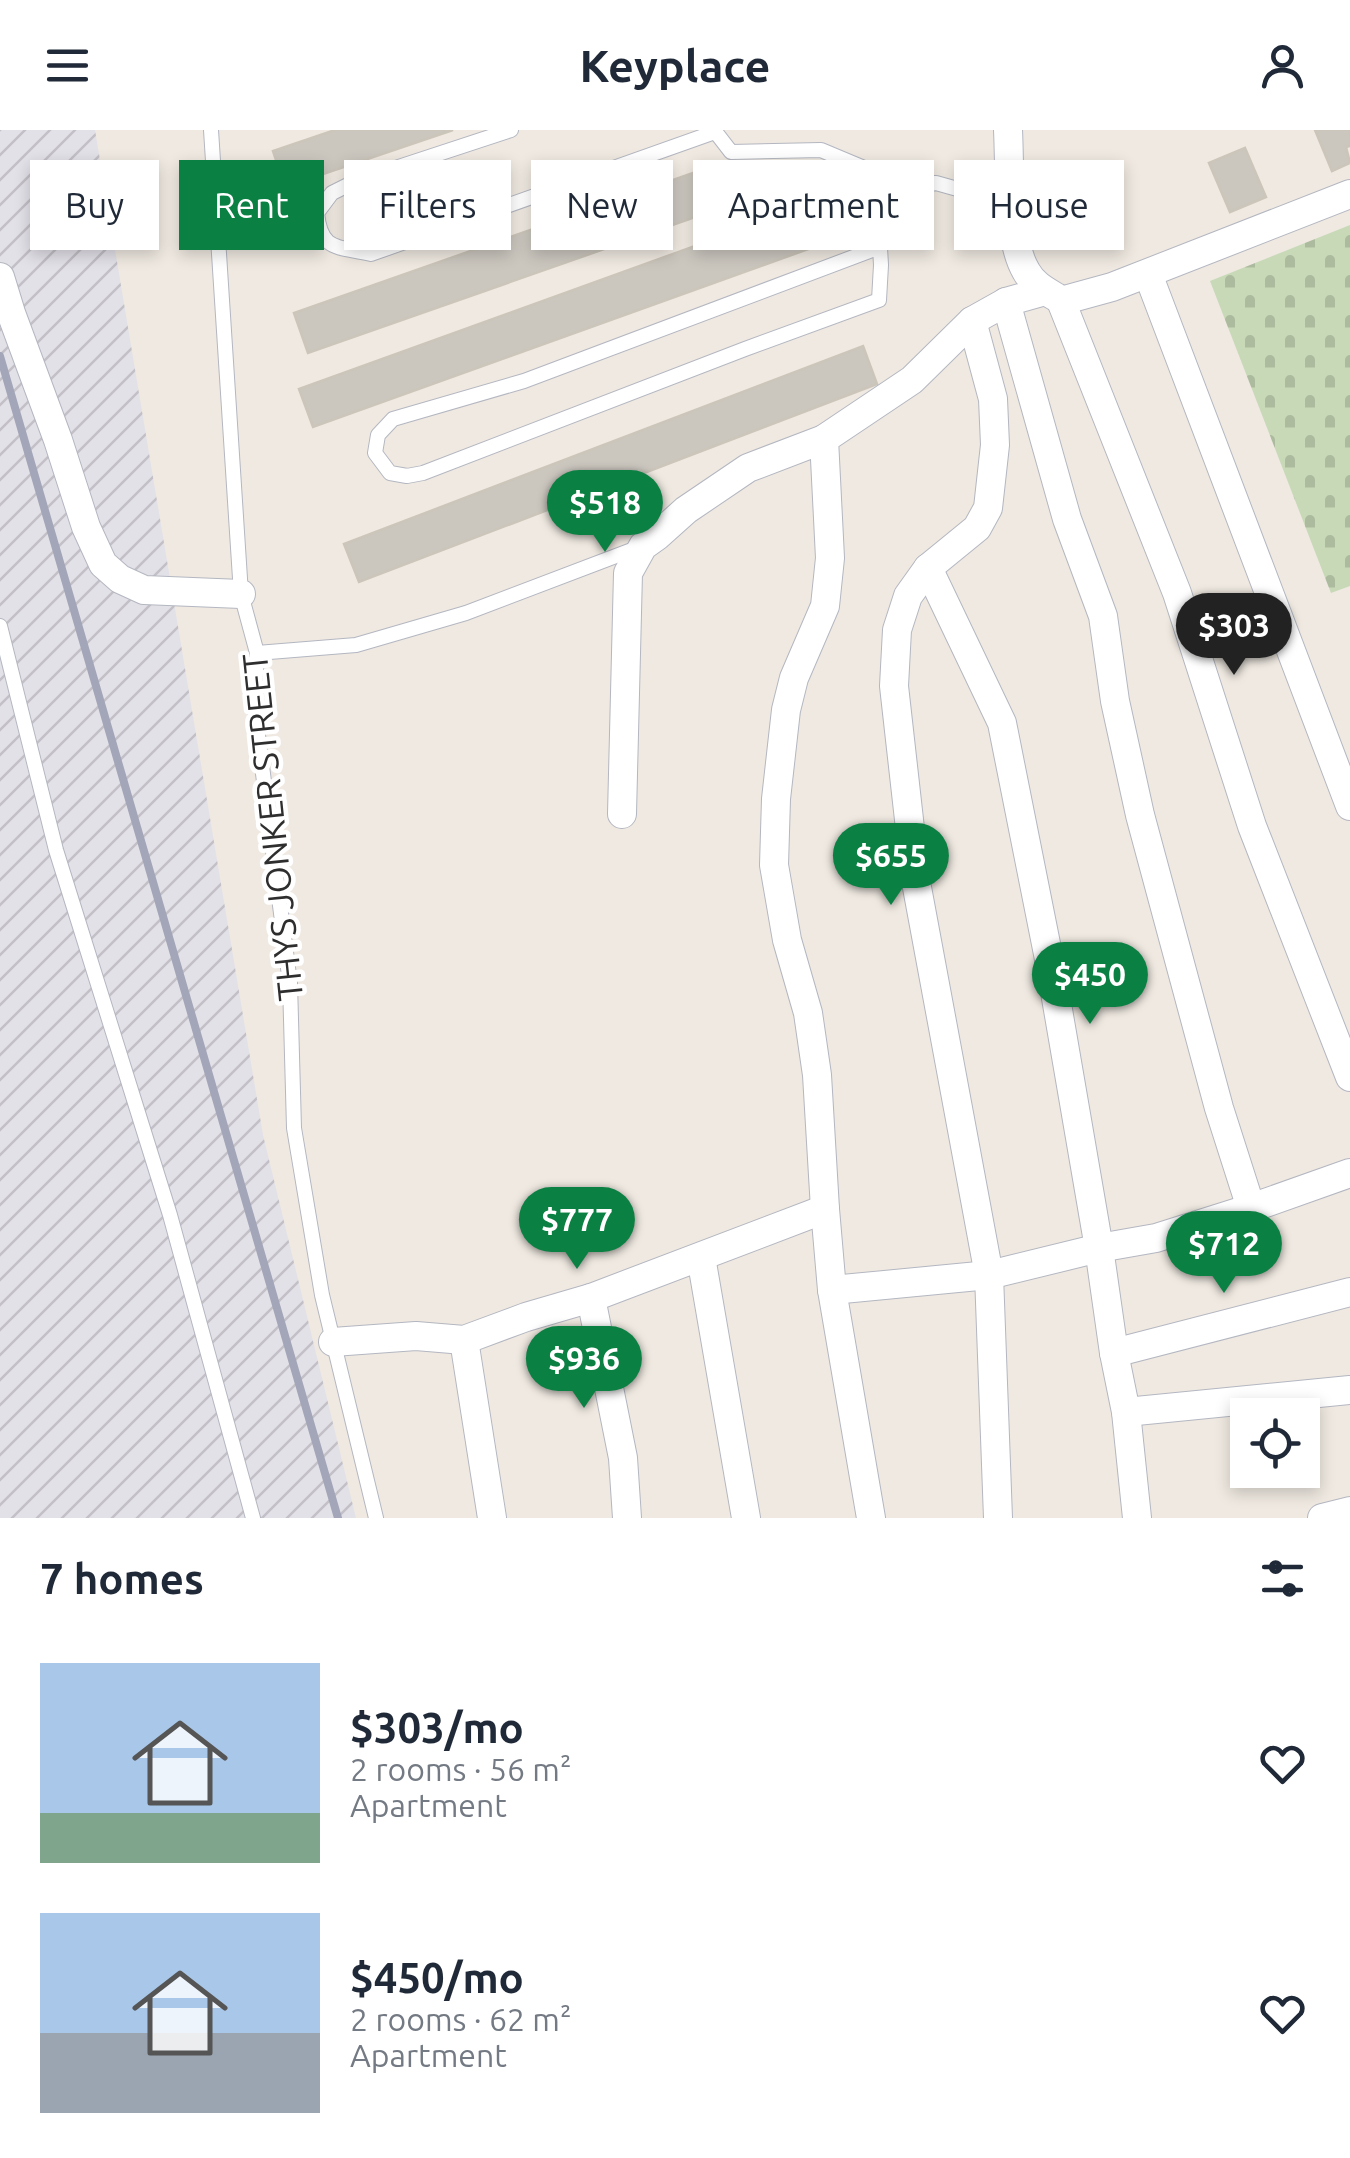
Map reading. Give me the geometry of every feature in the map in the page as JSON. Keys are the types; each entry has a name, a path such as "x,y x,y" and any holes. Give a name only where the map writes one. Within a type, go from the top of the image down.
{"street":[{"path":"1008,130 1010,160"},
{"path":"622,814 628,573 642,546 748,468 824,439 912,380 972,321 1006,302 1112,287 1350,194"},
{"path":"1019,250 1031,278 1053,296 1177,593 1252,826 1350,1077"},
{"path":"1148,274 1350,806"},
{"path":"0,277 86,527 103,564 144,590 241,594"},
{"path":"1006,302 1067,519 1103,616 1115,701 1140,815 1219,1108 1251,1208"},
{"path":"972,321 993,399 995,445 988,508 977,528 928,568 908,596 896,630 894,686 916,882 989,1275 998,1518"},
{"path":"824,439 830,558 825,606 794,678 786,710 776,799 774,865 787,940 808,1013 817,1074 832,1290 871,1518"},
{"path":"928,568 1002,723 1051,969 1099,1248 1126,1412 1137,1518"},
{"path":"832,1290 989,1275 1156,1238 1350,1173"},
{"path":"332,1342 416,1336 464,1340 592,1298 824,1209"},
{"path":"701,1257 746,1518"},
{"path":"1114,1353 1350,1292"},
{"path":"592,1298 623,1458 627,1518"},
{"path":"464,1340 492,1518"},
{"path":"1126,1412 1350,1390"},
{"path":"1322,1518 1350,1511"}],"lane":[{"name":"THYS JONKER STREET","path":"211,130 241,594 257,654 254,704 290,983 294,1128 332,1342 376,1518"},
{"path":"511,130 356,181 332,194 317,213 319,232 329,244 371,254 714,131 731,152 822,150 845,160"},
{"path":"880,247 879,300 423,473 390,473 375,453 378,435 393,419 524,381 880,247"},
{"path":"257,654 356,644 466,613 642,546"},
{"path":"0,626 56,850 170,1215 253,1518"}],"shaded area":[{"path":"0,130 95,130 100,160 30,160 30,250 115,250 263,1135 356,1518 0,1518"}],"green space":[{"path":"1350,225 1350,586 1331,593 1210,281"}],"building":[{"path":"335,130 453,130 365,160 344,160 344,167 324,174 324,160 276,160 273,151"},
{"path":"1315,130 1350,130 1350,146 1346,147 1350,163 1332,171"},
{"path":"1245,148 1266,197 1230,212 1209,163"},
{"path":"693,173 693,218 673,225 673,180"},
{"path":"531,230 531,250 601,250 308,353 294,313 473,250 511,250 511,237"},
{"path":"693,247 693,250 806,250 313,427 299,389"},
{"path":"863,346 877,384 359,582 344,544"}],"railway":[{"path":"0,356 338,1518"}]}
